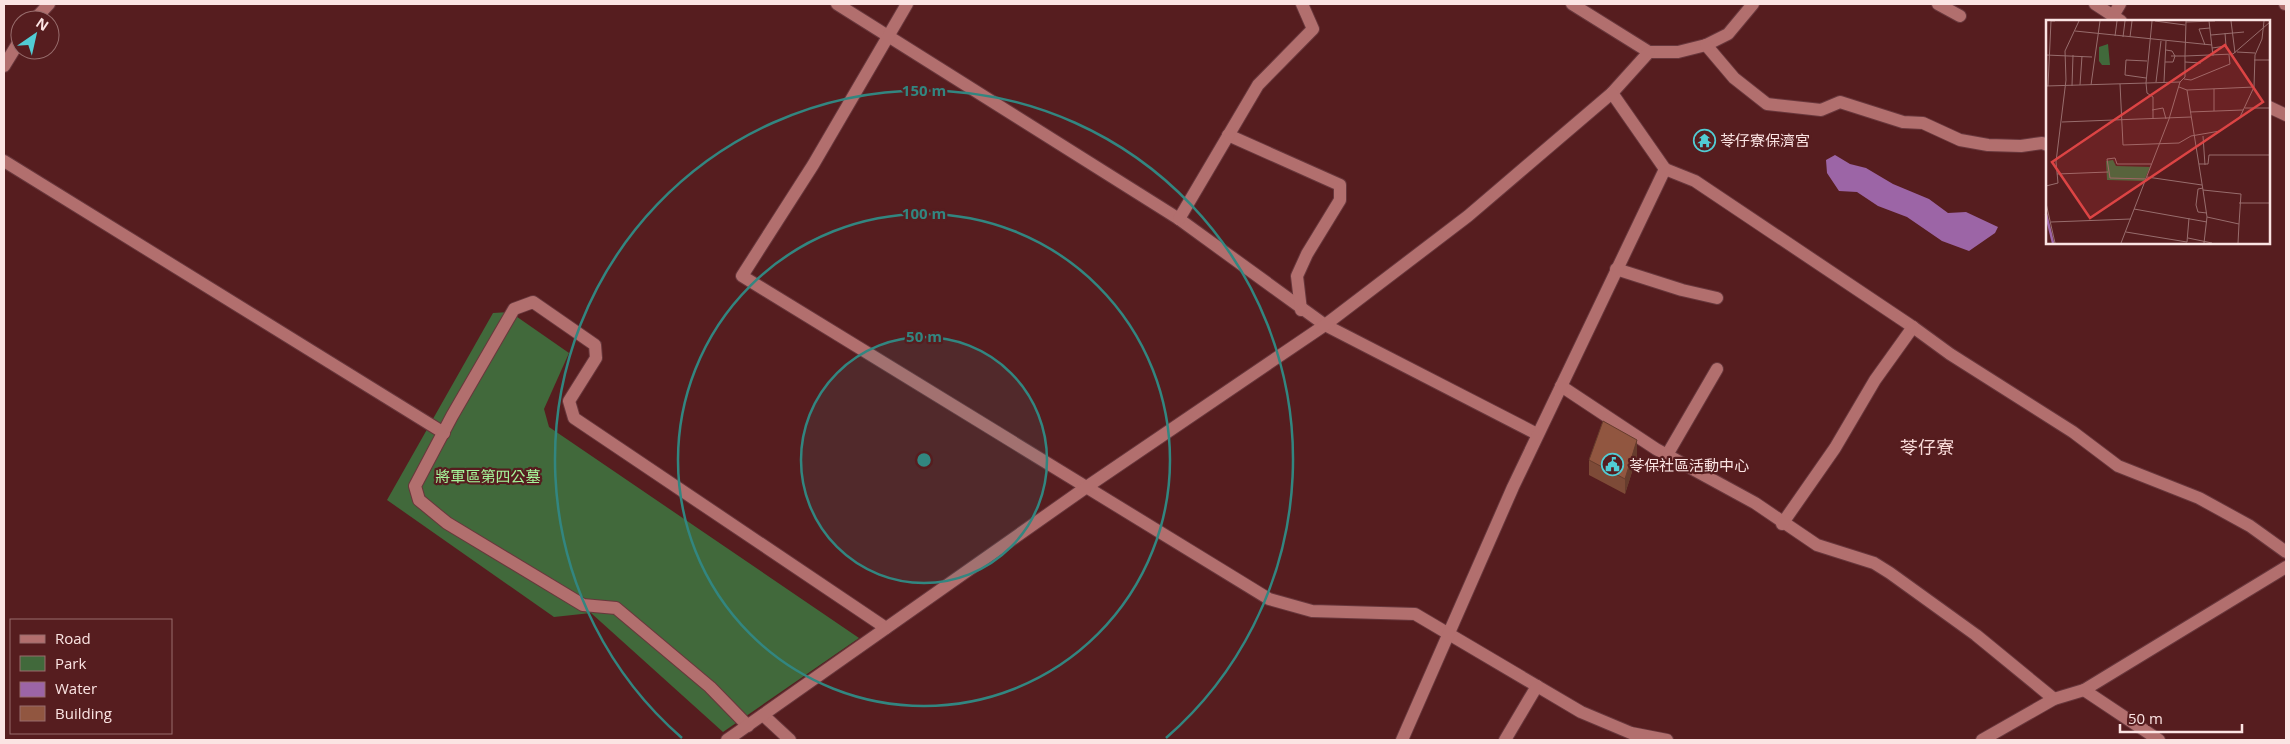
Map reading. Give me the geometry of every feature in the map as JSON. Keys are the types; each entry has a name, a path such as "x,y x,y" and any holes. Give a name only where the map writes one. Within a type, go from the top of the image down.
{"street":[{"path":"837,4 1179,219 1324,326 1538,434"},
{"path":"907,4 813,165 742,276 1088,486 1269,599 1312,611 1415,614 1581,712 1631,733 1667,740"},
{"path":"1179,219 1258,85 1313,29 1302,4"},
{"path":"1572,4 1649,52 1678,52 1706,45 1728,34 1753,4"},
{"path":"1938,4 1960,16"},
{"path":"2095,4 2117,18 2120,4"},
{"path":"1706,45 1734,78 1768,104 1820,110 1840,102 1903,122 1923,124 1960,140 1988,145 2046,144"},
{"path":"727,740 1088,486 1324,326 1468,216 1612,93 1649,52"},
{"path":"1612,93 1665,169 1695,181 1913,327 1950,354 2073,432 2118,466 2199,498 2250,526 2286,552"},
{"path":"2270,107 2286,115"},
{"path":"1228,135 1340,186 1340,200 1307,254 1297,276 1301,310"},
{"path":"4,161 444,433"},
{"path":"1402,740 1450,635 1491,536 1616,268 1665,169"},
{"path":"1616,268 1682,290 1717,298"},
{"path":"748,726 710,687 616,608 582,605 447,523 419,500 415,486 514,309 534,302 596,345 596,358 569,401 574,418 886,628"},
{"path":"1782,524 1835,448 1875,380 1913,327"},
{"path":"1667,455 1717,369"},
{"path":"1561,386 1667,455 1755,503 1782,524 1817,545 1874,563 1890,573 1976,635 2054,699"},
{"path":"1982,740 2054,699 2084,690 2286,567"},
{"path":"1505,740 1537,686"},
{"path":"2084,690 2159,740"},
{"path":"764,715 790,740"}],"green space":[{"name":"將軍區第四公墓","path":"510,312 569,353 544,409 549,427 859,638 723,732 591,613 554,617 387,500 493,313"}],"water":[{"path":"1835,155 1850,164 1866,168 1893,184 1929,199 1948,213 1966,212 1998,227 1995,233 1969,251 1942,241 1907,217 1878,206 1857,192 1839,191 1827,173 1826,160"}],"building":[{"path":"1603,421 1637,440 1625,479 1589,460"}],"place":[{"name":"苓仔寮保濟宮","path":"1704,140"},
{"name":"苓保社區活動中心","path":"1613,465"}],"district":[{"name":"苓仔寮","path":"1927,447"}]}
